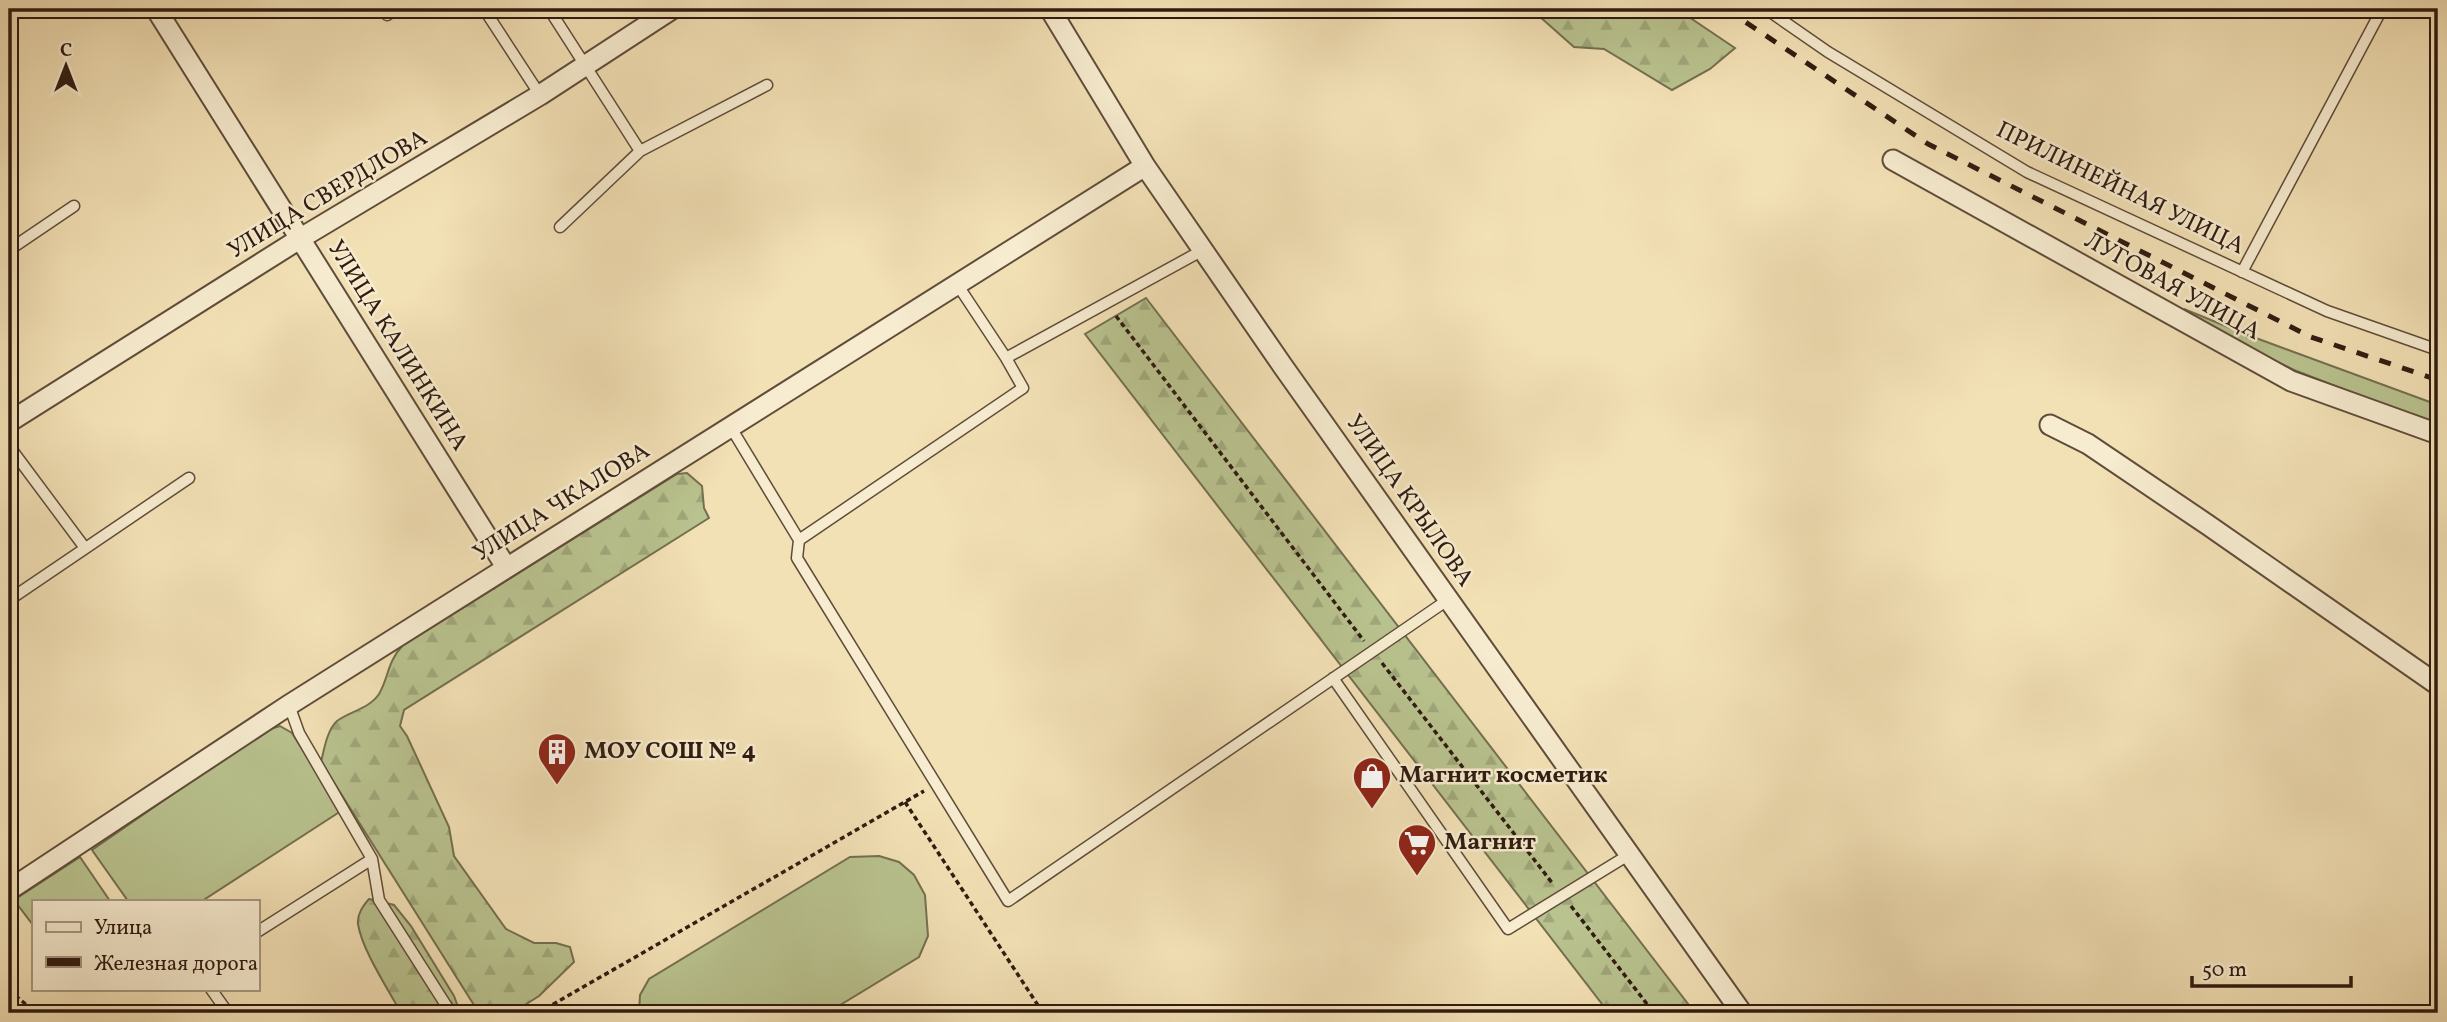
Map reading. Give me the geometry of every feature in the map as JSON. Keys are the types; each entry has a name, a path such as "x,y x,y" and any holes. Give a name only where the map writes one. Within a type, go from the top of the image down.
{"street":[{"name":"УЛИЦА КАЛИНКИНА","path":"156,9 506,567"},
{"name":"УЛИЦА СВЕРДЛОВА","path":"9,422 301,238 540,95 672,9"},
{"name":"УЛИЦА КРЫЛОВА","path":"1050,9 1145,166 1742,1013"},
{"name":"ЛУГОВАЯ УЛИЦА","path":"1893,160 2291,381 2438,434"},
{"name":"УЛИЦА ЧКАЛОВА","path":"9,890 289,705 1145,166"},
{"path":"2050,425 2088,444 2438,685"}],"lane":[{"path":"484,9 540,95"},
{"path":"549,9 640,151"},
{"name":"ПРИЛИНЕЙНАЯ УЛИЦА","path":"1766,9 1829,52 2027,172 2328,311 2438,350"},
{"path":"2242,272 2382,9"},
{"path":"561,227 640,151 766,85"},
{"path":"9,250 74,206"},
{"path":"1006,358 1203,250"},
{"path":"799,540 1023,388 957,284"},
{"path":"730,426 799,540 797,558 1008,901 1448,599"},
{"path":"9,446 85,548"},
{"path":"9,600 189,478"},
{"path":"1333,678 1508,929 1630,854"},
{"path":"289,705 299,733 372,859 379,900 451,1013"},
{"path":"259,931 372,859"},
{"path":"212,990 228,1013"}],"path":[{"path":"538,1013 936,784"},
{"path":"905,802 1043,1013"},
{"path":"9,990 36,1013"}],"green space":[{"path":"1531,9 1677,9 1735,48 1710,69 1672,90 1604,49 1574,47"},
{"path":"1146,298 1695,1013 1609,1013 1085,334"},
{"path":"2184,309 2438,405 2438,426 2294,370 2227,338"},
{"path":"687,473 702,486 704,508 709,518 404,710 400,726 449,827 454,856 506,929 534,943 556,943 570,947 574,962 539,996 512,1013 479,1013 321,762 328,735 337,721 375,699 394,657 403,645 677,474"},
{"path":"280,726 292,733 341,811 204,900 127,900 92,850 264,731"},
{"path":"879,856 899,862 914,875 925,895 928,936 919,957 827,1013 639,1013 640,995 649,979 850,857"},
{"path":"80,857 109,900 32,900 32,924 14,900"},
{"path":"369,899 394,905 411,926 454,996 458,1007 452,1013 401,1013 360,934 358,917"}],"railway":[{"path":"1726,9 1928,144 2311,337 2438,380"}],"place":[{"name":"МОУ СОШ № 4","path":"557,786"},
{"name":"Магнит косметик","path":"1372,810"},
{"name":"Магнит","path":"1417,877"}]}
